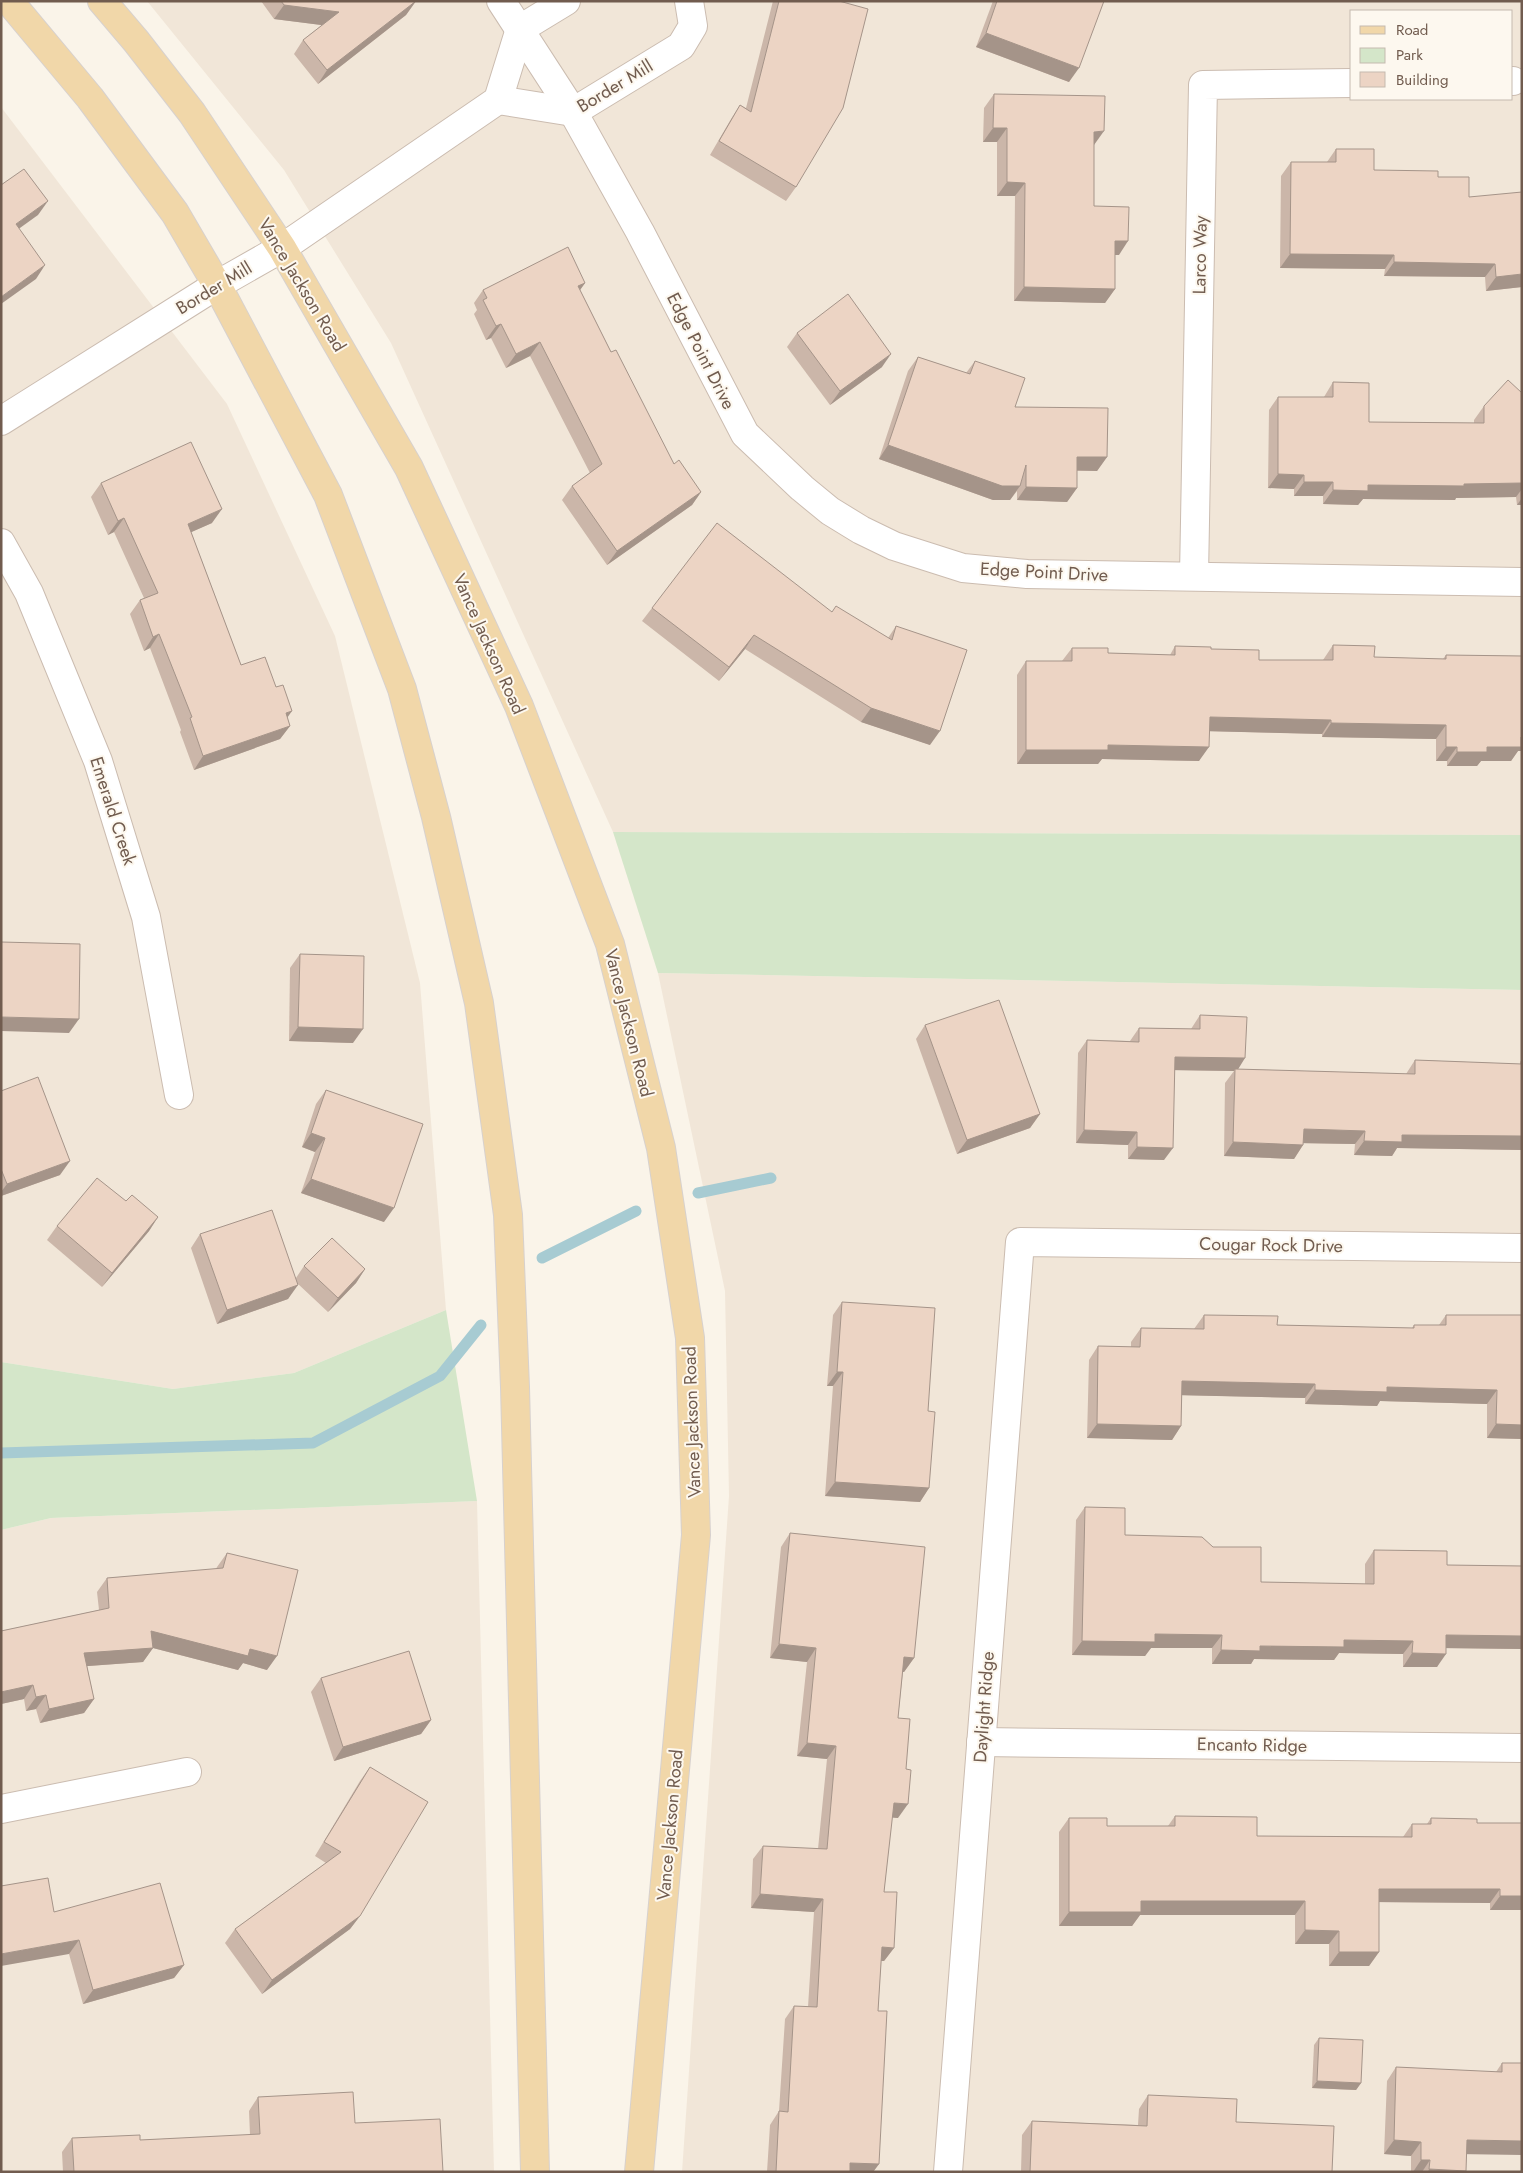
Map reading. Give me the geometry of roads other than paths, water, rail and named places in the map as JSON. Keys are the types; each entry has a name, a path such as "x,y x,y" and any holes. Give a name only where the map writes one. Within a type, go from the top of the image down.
{"main road":[{"path":"9,1 90,98 175,213 218,285 328,495 402,689 436,817 479,1003 508,1224 515,1387 535,2172"},
{"name":"Vance Jackson Road","path":"102,1 192,113 282,248 409,468 519,706 610,944 661,1148 690,1338 696,1535 639,2172"}],"street":[{"name":"Edge Point Drive","path":"501,1 573,112 640,232 745,434 802,488 830,511 861,530 894,546 963,568 1027,574 1522,582"},
{"path":"498,100 520,29 566,1"},
{"name":"Border Mill","path":"1,421 218,285 282,248 498,100 573,112 681,46 693,26 689,1"},
{"name":"Larco Way","path":"1194,576 1202,85 1350,83"},
{"name":"Emerald Creek","path":"1,543 29,593 98,760 146,917 179,1095"},
{"name":"Cougar Rock Drive","path":"1020,1242 1522,1248"},
{"name":"Daylight Ridge","path":"948,2172 1020,1242"},
{"name":"Encanto Ridge","path":"981,1742 1522,1748"},
{"path":"1,1809 187,1772"}],"waterway":[{"path":"698,1193 771,1178"},
{"path":"542,1258 636,1211"},
{"path":"1,1453 313,1443 440,1376 481,1325"}]}
